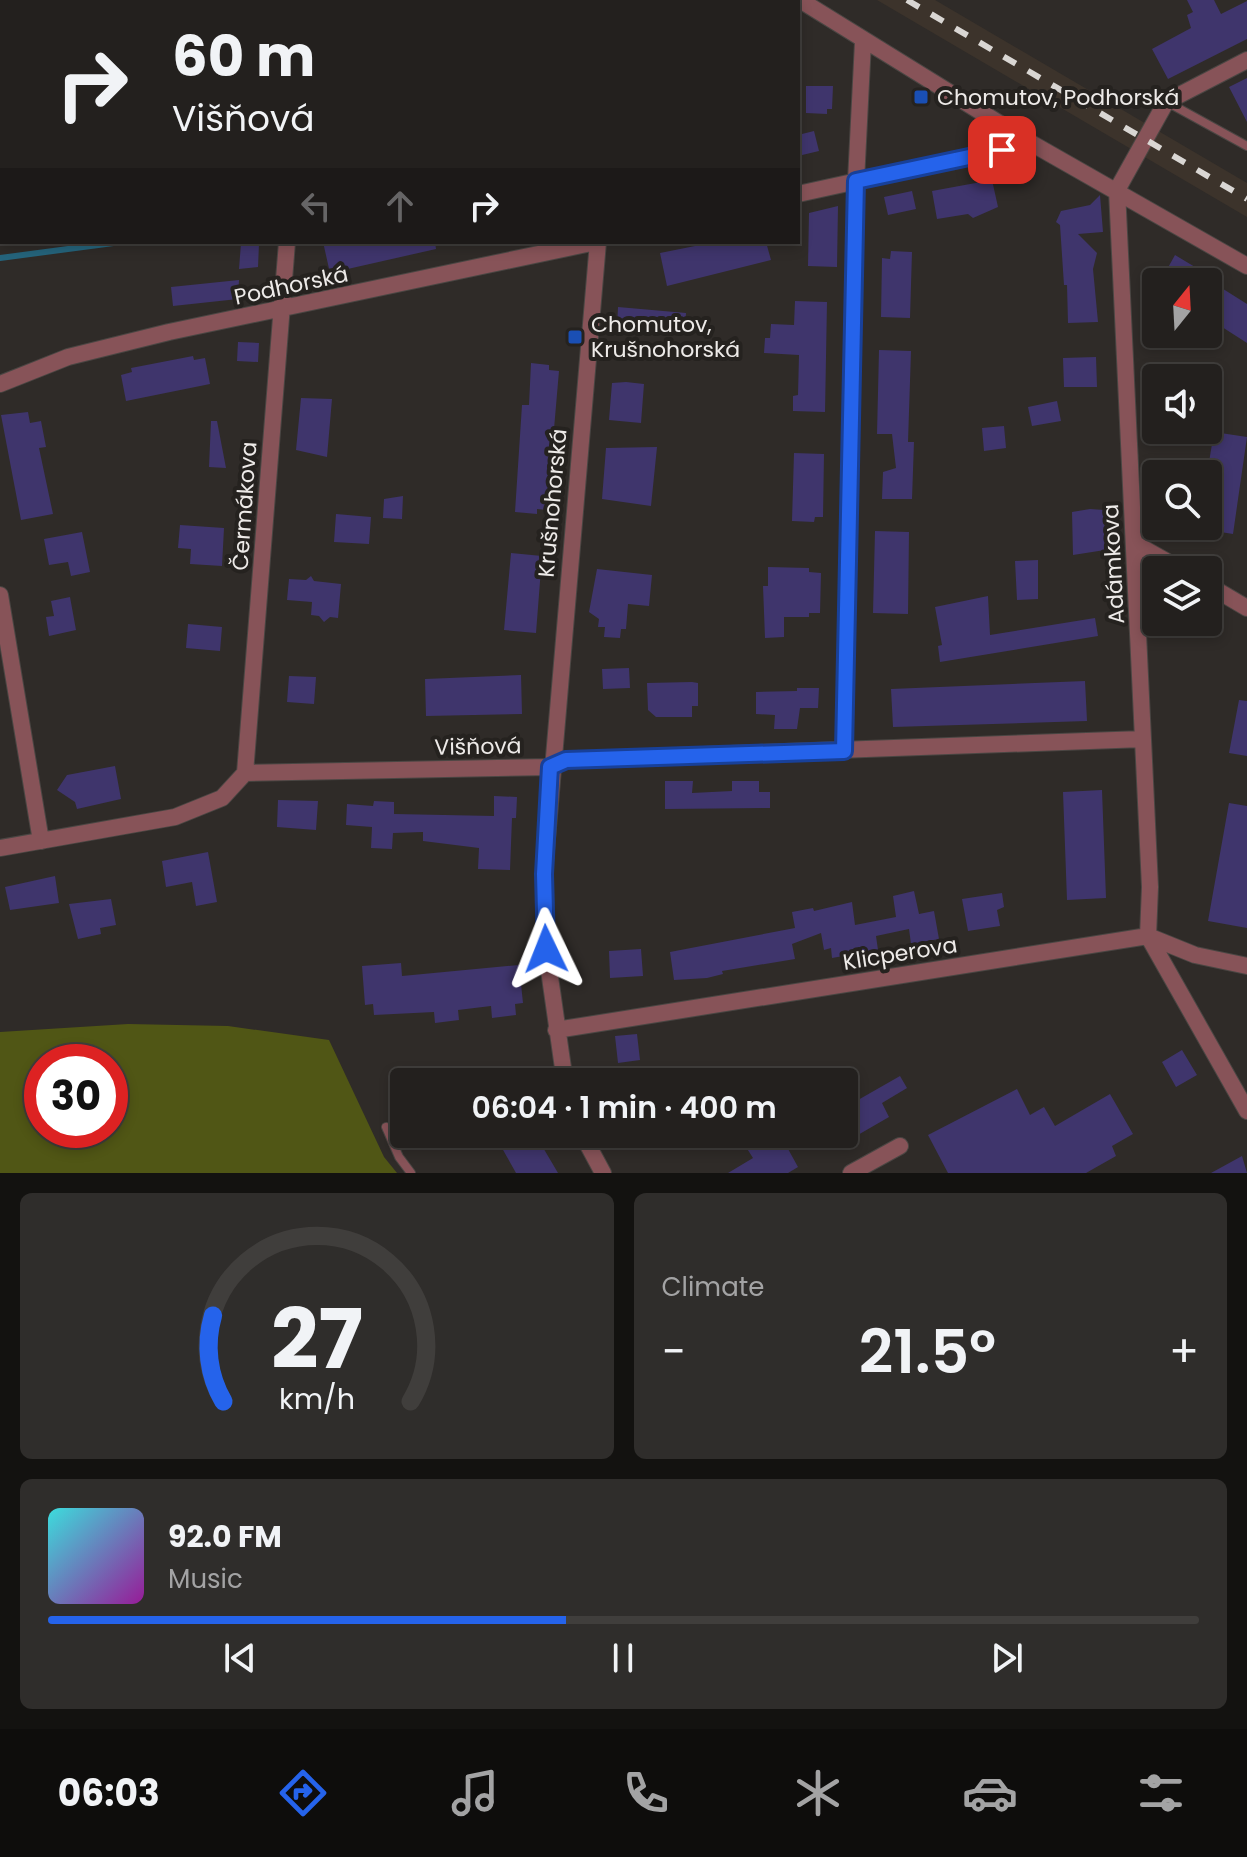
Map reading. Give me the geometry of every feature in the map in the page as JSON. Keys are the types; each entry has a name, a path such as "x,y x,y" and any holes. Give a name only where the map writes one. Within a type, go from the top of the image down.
{"street":[{"path":"800,0 863,42 1031,143 1247,266"},
{"path":"844,751 856,181 863,42"},
{"path":"1117,190 1166,102 1247,60"},
{"path":"800,194 1031,143"},
{"name":"Adámkova","path":"1117,190 1150,887 1148,936"},
{"name":"Čermákova","path":"245,773 287,244"},
{"name":"Podhorská","path":"0,384 68,357 588,244"},
{"name":"Krušnohorská","path":"563,1068 546,949 544,874 550,767 597,244"},
{"path":"1134,543 1157,556"},
{"path":"1222,593 1247,608"},
{"path":"0,595 41,841"},
{"name":"Višňová","path":"245,773 550,767 566,760 1143,739"},
{"path":"0,848 175,817 222,798 245,773"},
{"path":"1148,936 1195,955 1247,966"},
{"path":"1148,936 1247,1111"},
{"name":"Klicperova","path":"556,1030 1148,936"},
{"path":"851,1173 900,1146"},
{"path":"590,1148 603,1173"}],"lane":[{"path":"1166,102 1247,146"},
{"path":"386,1127 399,1157 411,1173"}],"shaded area":[{"path":"877,0 935,0 1247,183 1247,217"}],"green space":[{"path":"128,1024 228,1026 329,1040 384,1157 397,1173 0,1173 0,1032"}],"building":[{"path":"1187,0 1214,0 1221,14 1247,1 1247,39 1168,79 1152,49 1191,28 1187,15 1193,12"},
{"path":"1247,78 1247,122 1229,87"},
{"path":"806,86 833,86 832,109 827,109 827,114 806,113"},
{"path":"814,131 819,151 800,156 800,134"},
{"path":"992,180 998,207 973,218 968,214 937,219 932,191"},
{"path":"912,191 916,209 888,215 884,197"},
{"path":"1100,195 1103,232 1078,234 1097,253 1093,269 1098,322 1068,323 1060,225 1056,222 1061,211 1090,205"},
{"path":"838,206 837,267 808,266 809,213"},
{"path":"241,244 259,244 258,267 239,269"},
{"path":"323,244 435,244 436,249 330,273"},
{"path":"705,244 767,244 771,260 667,286 660,253"},
{"path":"891,251 912,252 910,318 881,317 882,258 890,259"},
{"path":"1175,255 1197,268 1168,268"},
{"path":"239,280 238,299 173,306 171,287"},
{"path":"1222,288 1247,304 1247,343 1222,327"},
{"path":"795,301 827,302 825,412 793,411 793,396 798,395 799,355 764,353 765,338 770,338 771,324 794,325"},
{"path":"618,307 686,313 685,329 649,327 644,332 617,329"},
{"path":"238,342 259,343 258,362 237,361"},
{"path":"879,350 911,351 908,442 914,442 912,499 882,499 883,472 896,468 892,434 877,434"},
{"path":"193,356 194,360 205,358 210,384 126,401 121,375 132,372 131,368"},
{"path":"1096,357 1097,387 1064,387 1063,358"},
{"path":"531,363 549,365 549,370 559,371 547,510 537,509 537,514 515,512 522,405 529,405"},
{"path":"612,383 644,384 641,423 609,420"},
{"path":"301,398 332,399 327,457 296,450"},
{"path":"1057,401 1061,421 1032,426 1028,407"},
{"path":"28,412 30,423 41,421 46,447 39,448 53,514 21,520 1,415"},
{"path":"211,421 217,421 226,468 209,467"},
{"path":"1004,426 1006,448 984,451 982,428"},
{"path":"1222,433 1247,437 1233,534 1222,532 1222,460 1209,460 1212,444 1222,444"},
{"path":"657,447 651,506 602,499 606,448"},
{"path":"794,453 824,454 823,517 815,517 814,522 792,521"},
{"path":"403,496 402,519 383,518 384,499"},
{"path":"1104,510 1105,550 1073,555 1072,512"},
{"path":"336,514 371,517 369,544 334,542"},
{"path":"180,525 224,528 222,566 190,564 191,549 178,548"},
{"path":"875,531 909,532 908,614 873,613"},
{"path":"82,532 90,572 71,576 68,562 49,565 44,539"},
{"path":"511,553 542,556 536,633 504,630"},
{"path":"1038,560 1038,599 1017,600 1015,561"},
{"path":"768,567 809,568 809,572 821,573 820,613 809,613 809,617 784,617 784,637 765,638 763,586 768,586"},
{"path":"597,569 652,575 649,606 628,604 626,629 621,629 620,638 604,637 605,627 598,627 599,619 589,612"},
{"path":"311,576 314,581 341,584 338,618 330,617 324,622 319,616 311,615 312,602 287,600 289,579 306,580"},
{"path":"988,596 990,635 1095,618 1098,636 940,662 938,646 942,645 935,607"},
{"path":"70,597 76,630 49,636 46,617 54,616 51,601"},
{"path":"188,624 222,627 220,651 186,648"},
{"path":"629,668 630,688 603,689 602,669"},
{"path":"521,675 522,714 426,716 425,679"},
{"path":"289,676 316,677 314,704 287,702"},
{"path":"1085,681 1087,721 893,727 891,689"},
{"path":"647,683 698,683 698,706 692,706 692,717 656,717 648,710"},
{"path":"797,688 819,688 818,708 800,708 797,729 774,729 775,715 756,714 756,692 797,691"},
{"path":"1239,700 1247,701 1247,756 1229,753"},
{"path":"115,766 121,799 77,809 75,802 57,790 67,775"},
{"path":"665,781 693,781 692,793 732,791 732,781 759,781 759,792 770,792 770,808 665,809"},
{"path":"1102,790 1106,898 1067,900 1063,792"},
{"path":"494,796 517,797 516,818 512,818 510,870 478,869 479,848 423,841 423,832 393,833 392,849 371,848 372,827 346,825 347,804 373,806 374,801 394,802 394,814 494,816"},
{"path":"278,800 318,801 316,830 277,827"},
{"path":"1229,803 1247,806 1247,928 1208,921"},
{"path":"208,852 217,902 196,906 192,882 166,887 162,861"},
{"path":"55,876 59,903 10,910 5,887"},
{"path":"914,891 919,914 934,911 939,939 911,944 909,929 876,936 878,950 832,958 831,948 824,950 821,933 792,944 795,959 722,971 723,974 707,978 674,980 670,952 795,928 792,912 813,908 814,911 852,902 855,925 896,917 893,896"},
{"path":"1002,893 1004,907 997,910 1000,926 968,931 962,899"},
{"path":"111,899 116,925 100,928 101,934 78,939 69,904"},
{"path":"641,949 643,976 610,978 609,951"},
{"path":"401,963 402,976 519,965 523,1003 515,1004 516,1015 492,1018 491,1006 458,1010 459,1020 435,1023 434,1012 374,1015 373,1004 365,1005 362,966"},
{"path":"637,1034 640,1060 618,1063 615,1036"},
{"path":"1182,1050 1197,1075 1176,1087 1162,1062"},
{"path":"900,1076 907,1088 882,1103 889,1117 858,1135 858,1100"},
{"path":"1017,1089 1030,1115 1044,1107 1055,1126 1110,1094 1133,1134 1112,1146 1116,1156 1086,1173 948,1173 928,1135"},
{"path":"502,1148 543,1148 558,1173 516,1173"},
{"path":"747,1148 788,1148 798,1167 788,1173 728,1173 753,1158"},
{"path":"1242,1156 1247,1173 1211,1173"}],"waterway":[{"path":"0,258 106,244"}],"railway":[{"path":"907,0 1247,199"}],"place":[{"name":"Chomutov, Podhorská","path":"921,97"},
{"name":"Chomutov, Krušnohorská","path":"575,337"}],"route":[{"path":"546,949 544,874 550,767 566,760 844,751 856,181 1002,150"}]}
